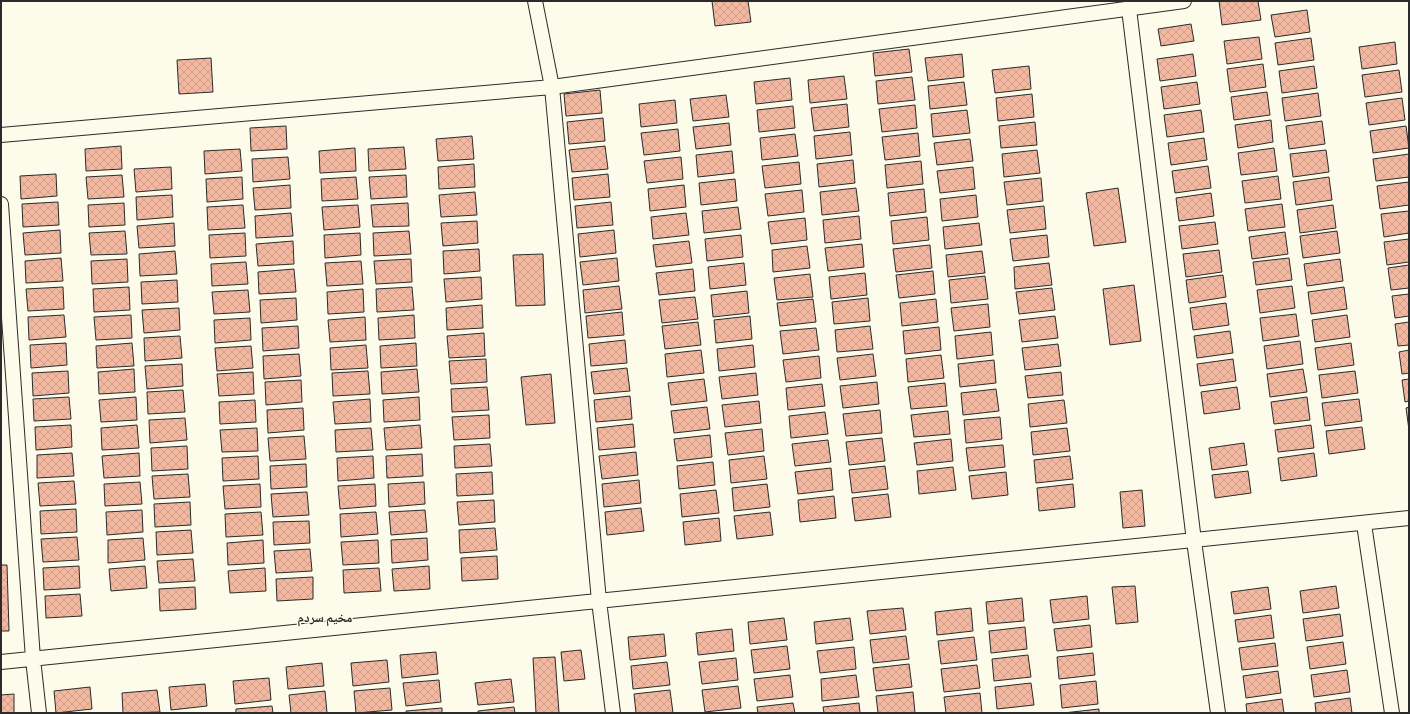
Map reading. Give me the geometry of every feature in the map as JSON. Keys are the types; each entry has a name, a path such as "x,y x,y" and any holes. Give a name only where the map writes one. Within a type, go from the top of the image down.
{"lane":[{"path":"535,1 552,87 599,602 613,713"},
{"path":"1,135 552,87 1184,1"},
{"path":"1129,9 1194,541 1218,713"},
{"path":"1,204 33,659 39,713"},
{"path":"1,662 1364,524 1409,518"},
{"path":"1364,524 1392,713"}],"building":[{"path":"712,1 748,1 751,22 715,26"},
{"path":"1219,1 1258,1 1261,20 1222,25"},
{"path":"1307,10 1310,32 1275,37 1271,15"},
{"path":"1191,24 1194,41 1161,46 1158,29"},
{"path":"1259,37 1262,59 1227,64 1224,41"},
{"path":"1311,38 1314,60 1278,65 1275,43"},
{"path":"1395,42 1397,64 1362,69 1359,47"},
{"path":"909,49 912,72 875,76 873,53"},
{"path":"962,54 964,77 928,81 925,58"},
{"path":"1193,54 1196,76 1160,81 1157,59"},
{"path":"211,58 213,92 179,94 177,60"},
{"path":"1263,64 1266,87 1230,92 1227,69"},
{"path":"1029,66 1031,89 995,93 992,70"},
{"path":"1314,66 1317,88 1282,93 1279,71"},
{"path":"1399,70 1402,92 1365,97 1362,75"},
{"path":"844,76 847,99 810,103 808,80"},
{"path":"912,77 915,100 878,104 876,81"},
{"path":"790,78 792,100 756,104 754,82"},
{"path":"964,82 967,105 930,109 928,86"},
{"path":"1197,82 1200,104 1164,109 1161,87"},
{"path":"600,90 602,113 566,116 564,94"},
{"path":"1267,92 1270,115 1234,120 1231,97"},
{"path":"1318,93 1321,116 1285,121 1282,98"},
{"path":"1032,94 1034,117 998,121 996,98"},
{"path":"726,95 729,117 693,121 690,99"},
{"path":"1402,98 1405,120 1369,125 1366,103"},
{"path":"675,100 677,123 641,127 639,104"},
{"path":"847,104 849,127 814,131 811,108"},
{"path":"915,105 917,128 882,132 879,109"},
{"path":"793,106 795,128 759,132 757,110"},
{"path":"967,110 970,133 933,137 931,114"},
{"path":"1201,110 1204,132 1167,137 1164,115"},
{"path":"603,118 605,141 569,144 567,122"},
{"path":"1271,120 1273,142 1238,148 1235,125"},
{"path":"1322,121 1325,144 1289,149 1286,126"},
{"path":"1035,122 1037,145 1001,148 999,126"},
{"path":"729,123 731,145 696,149 693,127"},
{"path":"286,126 287,149 251,151 250,128"},
{"path":"1406,126 1409,148 1373,153 1370,131"},
{"path":"678,129 680,151 644,155 641,133"},
{"path":"850,132 852,155 816,159 814,136"},
{"path":"918,133 920,156 885,160 882,137"},
{"path":"795,134 798,156 762,160 760,138"},
{"path":"472,136 474,159 438,161 436,139"},
{"path":"1204,138 1207,160 1171,165 1168,143"},
{"path":"970,139 973,161 937,165 934,143"},
{"path":"121,146 122,169 86,171 85,149"},
{"path":"605,146 608,169 572,172 569,150"},
{"path":"404,147 406,169 369,171 368,149"},
{"path":"355,148 356,171 320,173 319,151"},
{"path":"1274,148 1277,171 1241,175 1238,153"},
{"path":"240,149 242,171 205,174 204,151"},
{"path":"1037,150 1040,173 1004,177 1002,154"},
{"path":"1326,150 1329,172 1293,177 1290,154"},
{"path":"732,151 734,173 698,177 696,155"},
{"path":"1409,154 1409,177 1376,181 1373,159"},
{"path":"288,157 290,179 253,182 252,159"},
{"path":"681,157 683,179 647,183 644,161"},
{"path":"853,160 855,183 819,187 817,164"},
{"path":"921,161 923,184 887,188 885,165"},
{"path":"799,162 801,184 765,188 762,166"},
{"path":"474,164 475,187 439,189 438,167"},
{"path":"1208,166 1211,188 1175,193 1172,171"},
{"path":"171,167 172,189 136,192 134,169"},
{"path":"973,167 975,189 940,193 937,171"},
{"path":"56,174 57,196 21,199 20,176"},
{"path":"608,174 610,197 574,200 572,178"},
{"path":"122,175 124,197 88,199 86,177"},
{"path":"406,175 407,197 371,199 369,177"},
{"path":"1278,176 1281,199 1245,203 1242,181"},
{"path":"242,177 243,199 207,202 206,179"},
{"path":"356,177 358,199 322,201 321,179"},
{"path":"1329,177 1332,200 1296,205 1293,182"},
{"path":"1041,178 1043,201 1007,205 1004,182"},
{"path":"735,179 737,201 701,205 699,183"},
{"path":"1409,182 1409,205 1380,209 1377,186"},
{"path":"290,185 291,208 255,210 253,188"},
{"path":"684,185 686,207 650,211 648,189"},
{"path":"856,188 859,211 822,215 820,192"},
{"path":"1118,188 1126,242 1094,246 1086,193"},
{"path":"924,189 926,212 890,216 888,193"},
{"path":"802,190 804,212 768,216 765,194"},
{"path":"475,192 477,215 441,217 439,195"},
{"path":"1211,193 1214,216 1179,221 1176,198"},
{"path":"172,195 173,217 137,220 136,197"},
{"path":"976,195 978,217 942,221 940,199"},
{"path":"58,202 59,225 23,227 22,204"},
{"path":"611,202 613,225 577,228 575,206"},
{"path":"124,203 125,225 89,227 88,205"},
{"path":"408,203 409,226 373,227 371,205"},
{"path":"1282,204 1285,227 1248,231 1245,209"},
{"path":"243,205 245,228 208,230 207,207"},
{"path":"358,205 360,227 324,230 322,207"},
{"path":"1333,205 1336,228 1300,233 1297,210"},
{"path":"1044,206 1046,229 1010,233 1007,210"},
{"path":"738,207 741,229 704,233 702,211"},
{"path":"1409,211 1409,233 1384,237 1381,214"},
{"path":"291,213 293,236 256,238 255,216"},
{"path":"686,213 689,235 653,239 651,217"},
{"path":"859,216 861,239 825,243 823,220"},
{"path":"927,217 929,240 893,244 891,221"},
{"path":"805,218 807,240 771,244 768,222"},
{"path":"477,221 478,243 443,246 441,223"},
{"path":"1215,222 1218,244 1182,249 1179,226"},
{"path":"174,223 175,246 139,248 137,226"},
{"path":"979,223 982,245 945,249 943,227"},
{"path":"60,230 61,253 25,255 23,233"},
{"path":"614,230 616,253 580,257 578,234"},
{"path":"125,231 127,254 91,255 89,233"},
{"path":"409,231 411,254 374,256 373,233"},
{"path":"1337,231 1340,253 1303,258 1300,236"},
{"path":"1285,232 1288,254 1252,259 1249,237"},
{"path":"245,233 246,256 210,258 209,235"},
{"path":"360,233 361,255 325,258 324,235"},
{"path":"741,235 743,257 707,261 705,239"},
{"path":"1047,235 1049,257 1013,261 1010,239"},
{"path":"1409,239 1409,262 1387,265 1384,242"},
{"path":"293,241 294,264 258,266 256,244"},
{"path":"689,241 692,263 656,267 653,245"},
{"path":"862,244 864,267 828,271 825,248"},
{"path":"930,245 932,268 896,272 893,249"},
{"path":"807,246 810,268 773,272 772,250"},
{"path":"479,249 480,271 444,274 443,251"},
{"path":"1219,250 1222,272 1186,277 1183,254"},
{"path":"175,251 177,274 140,276 139,254"},
{"path":"982,251 985,273 948,277 946,255"},
{"path":"543,254 545,305 516,306 513,255"},
{"path":"61,258 63,281 26,283 25,261"},
{"path":"617,258 619,281 583,285 580,262"},
{"path":"1289,258 1292,280 1256,285 1253,262"},
{"path":"127,259 128,282 92,284 91,261"},
{"path":"411,259 412,282 376,284 374,261"},
{"path":"1340,259 1343,281 1307,286 1304,264"},
{"path":"361,261 363,284 327,286 325,263"},
{"path":"246,262 248,284 212,286 211,264"},
{"path":"744,263 746,285 710,289 708,267"},
{"path":"1049,263 1052,285 1015,289 1014,267"},
{"path":"1409,265 1409,288 1391,290 1388,268"},
{"path":"294,269 296,292 259,294 258,272"},
{"path":"693,269 695,291 659,295 656,273"},
{"path":"933,271 935,294 899,298 896,275"},
{"path":"865,273 867,295 831,299 829,277"},
{"path":"810,274 813,297 777,300 774,278"},
{"path":"1223,275 1226,297 1189,303 1186,280"},
{"path":"985,276 988,299 951,303 949,280"},
{"path":"481,277 482,299 446,302 444,279"},
{"path":"177,280 178,302 142,304 141,282"},
{"path":"1134,285 1141,341 1110,345 1103,289"},
{"path":"619,286 622,309 585,313 583,290"},
{"path":"1292,286 1295,308 1260,313 1257,290"},
{"path":"63,287 64,309 28,311 26,289"},
{"path":"129,287 130,310 94,312 93,289"},
{"path":"412,287 414,310 377,312 376,289"},
{"path":"1344,287 1347,309 1311,314 1308,292"},
{"path":"1052,288 1055,310 1019,314 1016,292"},
{"path":"363,289 364,312 328,314 327,292"},
{"path":"248,290 250,312 214,314 212,292"},
{"path":"747,291 749,313 713,317 711,295"},
{"path":"1409,294 1409,316 1395,318 1392,296"},
{"path":"695,297 698,319 662,323 659,300"},
{"path":"296,298 297,320 261,323 260,300"},
{"path":"868,298 870,321 834,324 832,302"},
{"path":"813,299 816,322 780,326 777,303"},
{"path":"936,299 938,322 902,326 900,303"},
{"path":"1226,303 1229,325 1193,330 1190,308"},
{"path":"988,304 990,327 954,331 951,308"},
{"path":"482,305 483,328 447,330 446,308"},
{"path":"179,308 180,330 144,333 142,310"},
{"path":"622,312 624,335 588,338 586,316"},
{"path":"1296,314 1299,336 1263,341 1260,318"},
{"path":"64,315 66,337 29,340 28,317"},
{"path":"131,315 132,338 96,340 94,317"},
{"path":"414,315 415,338 379,340 378,318"},
{"path":"1347,315 1350,337 1315,342 1312,320"},
{"path":"750,316 752,339 716,343 714,320"},
{"path":"1055,316 1058,338 1022,342 1019,320"},
{"path":"365,317 366,340 330,342 328,320"},
{"path":"250,318 251,340 215,343 214,320"},
{"path":"698,322 701,345 665,349 662,326"},
{"path":"1409,322 1409,345 1398,346 1395,324"},
{"path":"298,326 299,348 263,351 262,328"},
{"path":"870,326 873,349 837,352 835,330"},
{"path":"939,327 941,350 905,354 903,331"},
{"path":"816,328 819,350 783,354 780,331"},
{"path":"1230,331 1233,353 1197,358 1194,336"},
{"path":"991,332 993,355 957,359 955,336"},
{"path":"484,333 485,356 449,358 447,336"},
{"path":"180,336 182,358 145,361 144,338"},
{"path":"625,340 627,363 591,366 589,344"},
{"path":"1300,341 1303,364 1267,369 1264,346"},
{"path":"66,343 67,365 31,368 30,345"},
{"path":"132,343 134,366 97,368 96,346"},
{"path":"416,343 417,366 381,368 380,346"},
{"path":"1351,343 1354,365 1318,370 1315,348"},
{"path":"1058,344 1061,366 1025,370 1022,348"},
{"path":"366,345 368,368 331,370 330,348"},
{"path":"753,345 755,367 719,371 717,349"},
{"path":"251,346 253,368 217,371 215,348"},
{"path":"701,350 704,373 667,377 665,354"},
{"path":"1409,350 1409,373 1402,374 1399,352"},
{"path":"299,354 301,376 264,379 263,356"},
{"path":"873,354 876,376 840,380 837,358"},
{"path":"941,355 944,378 908,382 906,359"},
{"path":"819,356 821,378 786,382 783,360"},
{"path":"486,359 487,382 451,384 449,361"},
{"path":"1233,359 1236,381 1200,386 1197,364"},
{"path":"994,360 996,383 960,387 958,364"},
{"path":"182,364 183,386 147,389 145,366"},
{"path":"627,368 630,391 594,394 591,372"},
{"path":"134,369 135,392 99,394 98,372"},
{"path":"417,369 419,392 382,394 381,372"},
{"path":"1303,369 1307,392 1270,397 1267,374"},
{"path":"68,371 69,393 33,396 32,373"},
{"path":"368,371 370,394 333,396 332,373"},
{"path":"1355,371 1358,393 1322,398 1319,375"},
{"path":"253,372 254,394 219,396 217,374"},
{"path":"1061,372 1063,395 1028,398 1025,376"},
{"path":"756,373 758,395 722,399 719,377"},
{"path":"551,374 555,423 526,425 521,377"},
{"path":"704,379 707,401 671,405 668,383"},
{"path":"1409,379 1409,401 1405,402 1402,380"},
{"path":"301,380 302,402 266,405 265,382"},
{"path":"877,382 879,404 843,408 840,386"},
{"path":"945,383 947,406 911,409 908,387"},
{"path":"822,384 825,406 788,410 786,388"},
{"path":"487,387 489,410 452,412 451,389"},
{"path":"1237,387 1240,409 1204,414 1201,392"},
{"path":"996,389 999,411 963,415 961,393"},
{"path":"183,390 185,412 148,414 147,392"},
{"path":"630,396 632,419 596,422 594,400"},
{"path":"69,397 71,419 34,421 33,399"},
{"path":"136,397 137,420 101,422 99,400"},
{"path":"419,397 420,420 384,422 383,400"},
{"path":"1307,397 1310,420 1274,424 1271,402"},
{"path":"370,399 371,422 335,424 333,402"},
{"path":"1359,399 1362,421 1325,426 1322,403"},
{"path":"255,400 256,422 220,424 219,402"},
{"path":"1064,400 1067,423 1030,427 1028,404"},
{"path":"759,401 761,423 725,427 722,405"},
{"path":"707,407 710,429 674,433 671,411"},
{"path":"1409,407 1409,430 1406,408"},
{"path":"303,408 304,430 268,433 267,410"},
{"path":"880,410 882,433 846,436 843,414"},
{"path":"948,411 950,434 914,437 911,415"},
{"path":"825,412 828,434 791,438 789,416"},
{"path":"489,415 490,438 454,440 452,417"},
{"path":"1000,417 1002,439 966,443 964,420"},
{"path":"185,418 187,440 150,443 149,420"},
{"path":"633,424 635,447 599,450 597,428"},
{"path":"71,425 72,447 36,450 35,427"},
{"path":"137,425 139,448 102,450 101,428"},
{"path":"420,425 422,448 386,450 384,428"},
{"path":"1311,425 1314,448 1278,452 1275,430"},
{"path":"1362,427 1365,449 1329,454 1326,431"},
{"path":"257,428 258,451 222,452 220,430"},
{"path":"371,428 373,450 336,452 335,430"},
{"path":"1067,428 1070,451 1033,455 1031,432"},
{"path":"762,429 764,451 728,455 725,433"},
{"path":"710,435 712,457 677,461 674,439"},
{"path":"304,436 306,459 270,461 268,438"},
{"path":"882,438 885,461 849,465 846,442"},
{"path":"951,439 953,461 917,465 914,443"},
{"path":"828,440 831,462 795,466 792,444"},
{"path":"1244,443 1247,465 1212,470 1209,448"},
{"path":"490,444 492,466 455,468 454,446"},
{"path":"1003,445 1005,467 969,471 966,448"},
{"path":"187,446 188,469 152,471 151,448"},
{"path":"636,452 638,475 602,479 599,456"},
{"path":"72,453 74,476 37,478 37,455"},
{"path":"139,453 140,476 104,478 102,456"},
{"path":"1314,453 1317,476 1281,481 1278,458"},
{"path":"422,454 423,476 387,478 386,456"},
{"path":"258,456 259,479 223,481 222,458"},
{"path":"373,456 374,478 338,481 337,458"},
{"path":"764,456 767,479 731,483 729,460"},
{"path":"1070,456 1073,479 1036,483 1034,460"},
{"path":"713,462 715,485 679,489 677,466"},
{"path":"306,464 307,487 271,489 270,466"},
{"path":"885,466 888,489 852,493 849,470"},
{"path":"953,467 956,490 919,494 917,471"},
{"path":"831,468 833,490 798,494 795,472"},
{"path":"1248,471 1251,493 1215,498 1212,475"},
{"path":"492,472 493,494 457,496 456,474"},
{"path":"1006,472 1008,495 972,499 969,476"},
{"path":"188,474 190,497 154,499 152,476"},
{"path":"639,480 641,503 604,507 602,484"},
{"path":"74,481 76,504 40,506 38,483"},
{"path":"140,482 142,504 105,506 104,484"},
{"path":"424,482 425,504 389,507 388,484"},
{"path":"260,484 261,507 225,509 223,486"},
{"path":"375,484 376,506 340,509 338,486"},
{"path":"767,484 770,507 734,511 732,488"},
{"path":"1073,484 1075,507 1039,511 1037,488"},
{"path":"716,490 719,513 682,517 680,494"},
{"path":"1142,490 1145,526 1123,528 1120,492"},
{"path":"307,492 309,515 273,517 271,494"},
{"path":"888,494 891,517 855,521 852,498"},
{"path":"834,496 836,518 800,522 798,500"},
{"path":"494,500 495,522 459,525 457,502"},
{"path":"190,502 191,525 155,527 154,504"},
{"path":"641,508 644,531 607,535 605,512"},
{"path":"76,509 77,532 41,534 40,511"},
{"path":"142,510 143,532 107,535 106,512"},
{"path":"425,510 427,532 391,535 389,512"},
{"path":"261,512 263,535 226,537 225,514"},
{"path":"376,512 378,534 341,537 340,514"},
{"path":"770,512 773,535 737,539 734,516"},
{"path":"719,518 721,541 685,545 683,522"},
{"path":"309,521 310,543 274,545 273,522"},
{"path":"495,528 497,550 460,553 459,530"},
{"path":"191,530 193,553 157,555 156,532"},
{"path":"77,537 79,560 43,562 41,539"},
{"path":"143,538 145,560 108,563 108,540"},
{"path":"427,538 428,560 392,563 391,540"},
{"path":"263,540 264,563 228,565 227,543"},
{"path":"378,540 379,563 343,565 341,542"},
{"path":"310,549 312,571 276,573 274,551"},
{"path":"497,556 498,579 462,581 461,558"},
{"path":"193,559 195,581 159,583 157,561"},
{"path":"1,565 7,565 9,631 1,631"},
{"path":"79,566 80,588 44,590 43,568"},
{"path":"145,566 147,588 111,591 109,569"},
{"path":"429,566 430,589 394,591 392,569"},
{"path":"265,568 266,591 230,593 228,571"},
{"path":"379,568 381,591 344,593 343,570"},
{"path":"313,577 313,599 277,601 276,579"},
{"path":"1135,586 1138,622 1116,624 1112,587"},
{"path":"1336,586 1339,608 1303,613 1300,591"},
{"path":"195,587 196,609 160,611 159,589"},
{"path":"1268,587 1271,609 1234,614 1231,592"},
{"path":"80,594 82,616 46,618 45,596"},
{"path":"1087,596 1089,619 1053,623 1050,600"},
{"path":"1022,598 1024,621 988,624 986,602"},
{"path":"903,608 906,630 870,634 867,611"},
{"path":"971,608 973,631 937,635 935,612"},
{"path":"1340,614 1343,636 1306,641 1303,619"},
{"path":"1271,615 1274,638 1238,642 1235,620"},
{"path":"784,618 787,640 750,644 748,622"},
{"path":"850,618 853,640 816,644 814,622"},
{"path":"1090,625 1092,647 1057,651 1054,629"},
{"path":"1025,627 1027,649 991,653 989,631"},
{"path":"732,629 734,651 698,655 696,633"},
{"path":"664,634 666,656 630,660 628,637"},
{"path":"906,636 909,659 873,663 870,640"},
{"path":"974,637 977,660 941,664 938,641"},
{"path":"1343,642 1346,664 1310,669 1307,647"},
{"path":"1275,643 1278,666 1242,670 1239,648"},
{"path":"787,646 790,669 754,673 751,650"},
{"path":"854,647 856,669 820,673 817,651"},
{"path":"581,650 585,679 564,681 561,652"},
{"path":"436,652 438,674 402,678 400,655"},
{"path":"1093,653 1095,675 1059,679 1057,657"},
{"path":"1028,655 1031,677 994,681 992,659"},
{"path":"555,657 559,713 536,713 533,658"},
{"path":"736,658 738,680 702,684 699,662"},
{"path":"387,660 389,682 353,686 351,663"},
{"path":"667,662 670,685 633,689 631,666"},
{"path":"322,663 324,686 288,689 286,667"},
{"path":"909,664 912,687 876,691 873,668"},
{"path":"977,665 980,688 944,692 941,669"},
{"path":"1347,670 1350,692 1314,697 1311,675"},
{"path":"1278,671 1281,693 1246,698 1243,676"},
{"path":"790,675 793,697 757,701 754,679"},
{"path":"856,675 859,697 822,701 821,679"},
{"path":"269,678 271,700 235,704 233,681"},
{"path":"511,679 514,702 478,705 475,683"},
{"path":"439,680 441,702 406,706 403,683"},
{"path":"1096,681 1098,704 1062,708 1060,685"},
{"path":"1031,683 1034,705 997,709 995,687"},
{"path":"205,684 207,706 171,710 169,687"},
{"path":"738,686 741,708 705,712 702,690"},
{"path":"90,687 92,709 56,713 54,691"},
{"path":"390,688 392,710 356,713 354,691"},
{"path":"157,690 160,712 123,713 122,693"},
{"path":"670,690 673,713 636,713 634,694"},
{"path":"325,691 327,713 291,713 289,695"},
{"path":"913,692 915,713 878,713 876,696"},
{"path":"980,693 982,713 946,713 944,697"},
{"path":"14,694 14,713 1,713 1,695"},
{"path":"1350,698 1352,713 1316,713 1315,703"},
{"path":"1282,699 1284,713 1247,713 1246,704"},
{"path":"793,703 795,713 758,713 757,707"},
{"path":"859,703 860,713 824,713 823,707"},
{"path":"272,706 273,713 236,713 236,709"},
{"path":"514,707 515,713 478,713 478,711"},
{"path":"442,708 442,713 406,713 406,711"},
{"path":"1099,709 1099,713 1063,713"}],"district":[{"name":"مخيم سردم","path":"325,617"}]}
